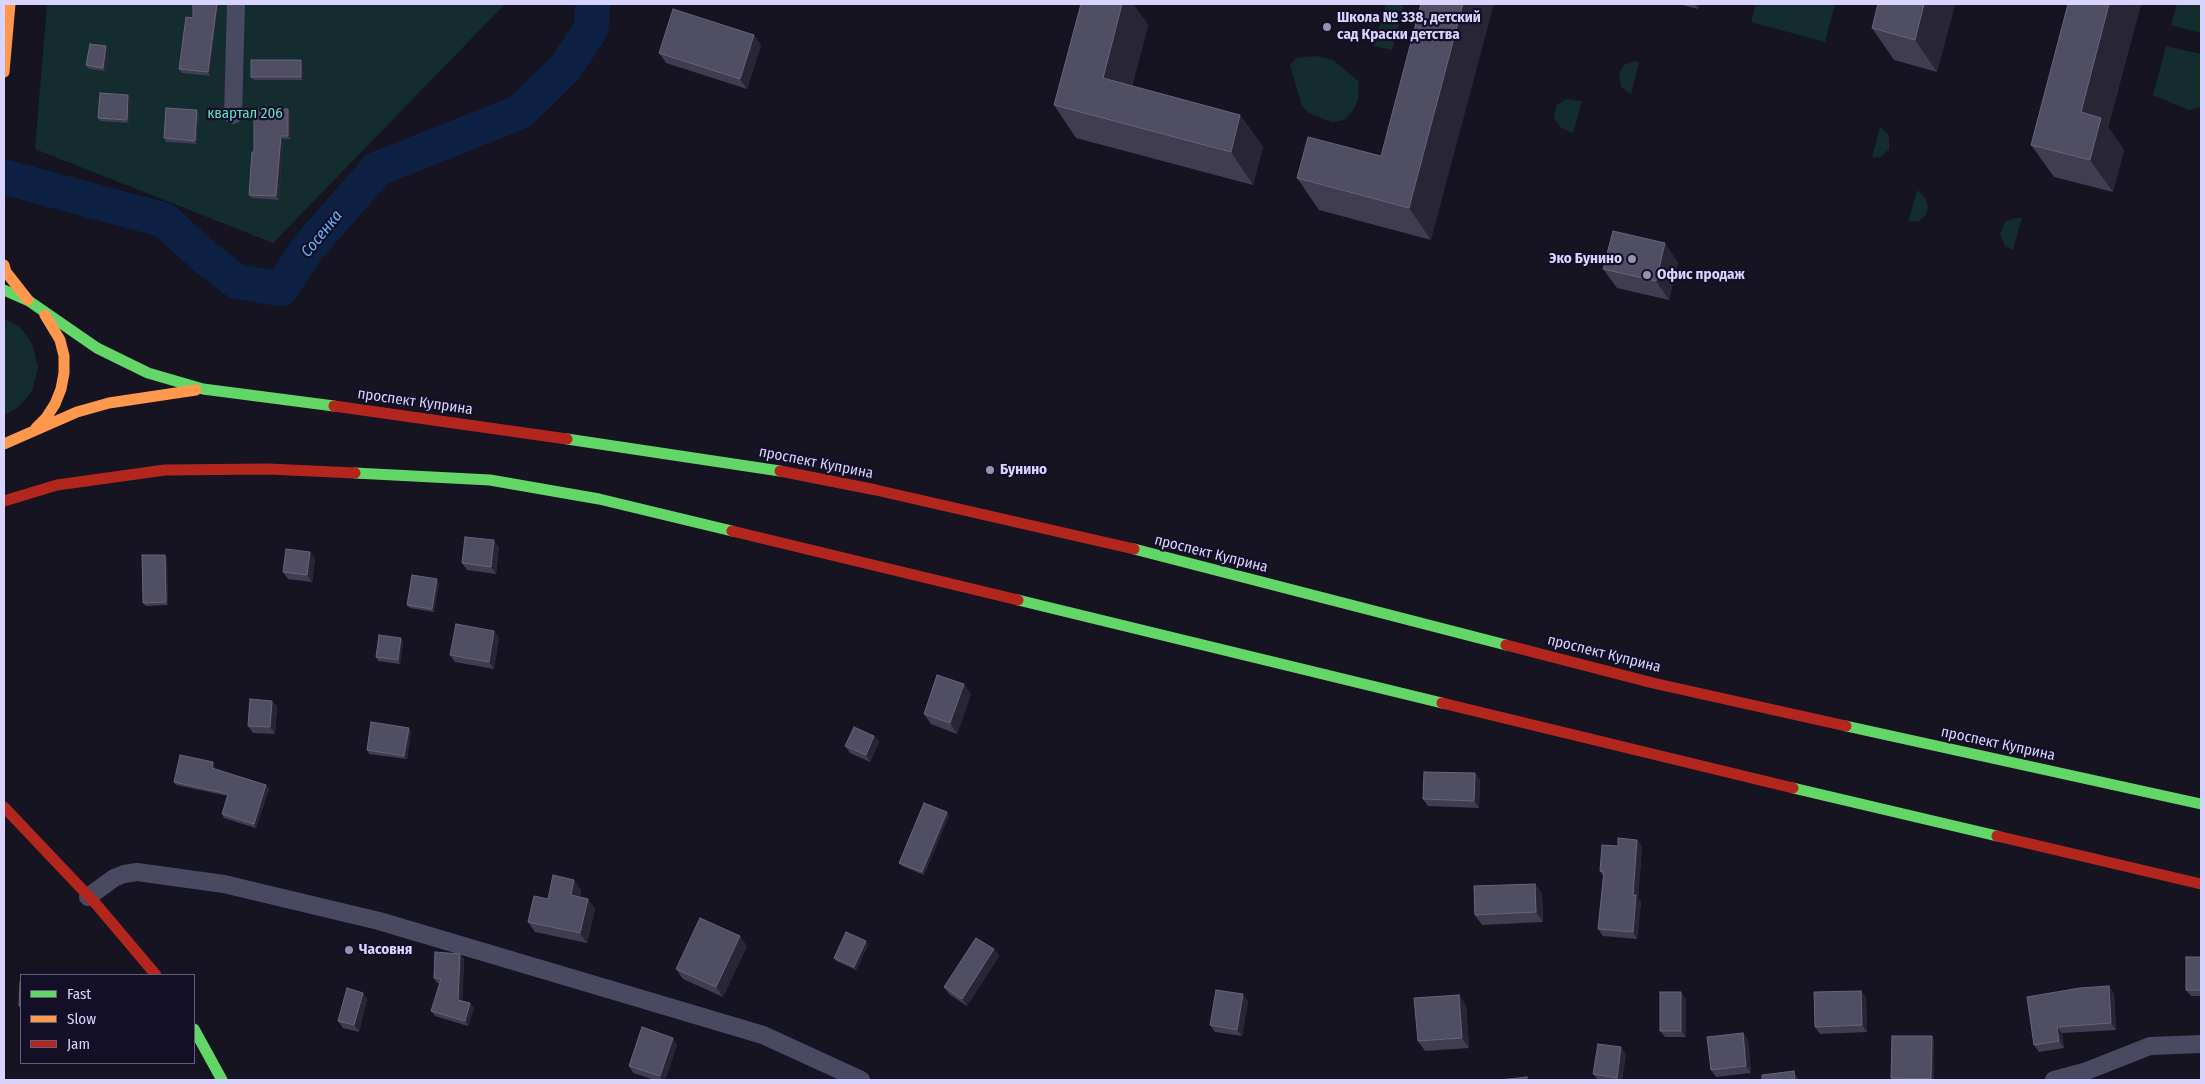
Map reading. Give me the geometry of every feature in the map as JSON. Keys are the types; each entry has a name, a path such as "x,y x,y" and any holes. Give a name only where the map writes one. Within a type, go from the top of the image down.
{"main road":[{"path":"4,72 10,4"},
{"name":"проспект Куприна","path":"4,265 6,272 29,301 42,312 97,348 148,373 203,389 301,401 659,452 786,472 876,490 1148,553 1652,682 2201,804"},
{"name":"проспект Куприна","path":"4,290 29,301"},
{"name":"проспект Куприна","path":"20,439 34,430 46,418 55,404 61,389 64,372 64,356 60,340 42,312"},
{"name":"проспект Куприна","path":"4,444 20,439 76,412 109,403 203,389"},
{"path":"4,501 57,485 165,470 268,469 490,480 599,499 1842,800 2201,884"},
{"path":"4,807 88,896 155,974"},
{"path":"195,1031 222,1080"}],"street":[{"path":"233,115 236,4"},
{"path":"88,896 114,878 137,872 224,884 350,914 762,1035 861,1080"},
{"path":"2054,1080 2086,1076 2150,1046 2201,1044"}],"green space":[{"name":"квартал 206","path":"47,4 505,4 273,243 35,149"},
{"path":"1386,4 1404,4 1392,50 1374,46"},
{"path":"1756,4 1835,4 1825,42 1751,22"},
{"path":"2177,4 2201,4 2201,33 2171,25"},
{"path":"2166,46 2201,54 2201,105 2198,108 2189,110 2153,95"},
{"path":"1316,56 1333,60 1359,82 1358,100 1352,112 1344,120 1332,122 1309,113 1302,106 1290,65 1297,58"},
{"path":"1635,61 1639,62 1631,94 1621,87 1619,73 1624,65"},
{"path":"1566,99 1582,101 1573,133 1561,128 1554,119 1556,106"},
{"path":"1880,127 1889,135 1889,149 1881,157 1872,158"},
{"path":"1917,190 1926,198 1928,208 1926,215 1919,221 1908,222"},
{"path":"2015,218 2022,218 2013,250 2005,246 2000,234 2005,222"},
{"path":"4,319 20,327 27,336 33,346 38,368 32,391 17,408 4,415"}],"building":[{"path":"193,4 217,4 208,72 179,69 186,17 193,18"},
{"path":"1081,4 1122,4 1103,78 1240,115 1231,152 1054,105"},
{"path":"1421,4 1463,4 1409,208 1297,178 1308,137 1381,156"},
{"path":"1878,4 1924,4 1915,40 1872,28"},
{"path":"2068,4 2109,4 2081,112 2101,118 2090,160 2031,145"},
{"path":"673,9 754,35 740,79 659,53"},
{"path":"90,44 106,46 103,68 86,65"},
{"path":"251,60 301,60 301,77 251,77"},
{"path":"100,93 128,95 127,120 98,118"},
{"path":"166,108 197,110 195,141 164,138"},
{"path":"254,109 288,109 288,136 281,136 276,196 249,195 252,152 254,152"},
{"path":"1613,231 1665,243 1656,281 1603,269"},
{"path":"465,537 494,540 491,567 462,563"},
{"path":"286,549 310,552 307,575 283,572"},
{"path":"142,555 165,555 166,602 143,603"},
{"path":"412,575 437,579 432,609 407,605"},
{"path":"456,624 494,631 489,662 450,655"},
{"path":"379,635 401,638 398,660 376,657"},
{"path":"937,675 964,684 950,723 924,714"},
{"path":"250,699 272,701 270,727 248,726"},
{"path":"371,722 409,728 404,756 367,750"},
{"path":"854,727 874,736 866,755 845,746"},
{"path":"180,755 213,762 212,768 266,785 254,824 222,814 228,794 174,782"},
{"path":"1424,772 1475,773 1474,801 1423,799"},
{"path":"924,803 947,812 922,872 899,863"},
{"path":"1618,838 1637,840 1633,895 1636,895 1633,932 1598,929 1604,872 1600,871 1602,845 1618,846"},
{"path":"553,875 574,880 571,895 588,899 580,933 528,922 534,896 548,899"},
{"path":"1535,884 1536,912 1475,915 1474,886"},
{"path":"700,918 740,936 716,987 676,969"},
{"path":"846,932 866,941 854,967 834,958"},
{"path":"976,938 994,949 962,999 944,987"},
{"path":"435,952 460,954 458,1000 470,1003 465,1021 431,1011 441,979 434,978"},
{"path":"2186,957 2201,957 2201,990 2186,990"},
{"path":"2109,986 2111,1023 2057,1027 2059,1041 2034,1045 2027,997 2080,988"},
{"path":"347,988 363,993 354,1025 338,1021"},
{"path":"1216,990 1243,994 1237,1030 1210,1025"},
{"path":"1861,991 1862,1025 1815,1027 1814,992"},
{"path":"1660,992 1681,992 1681,1031 1660,1031"},
{"path":"1459,995 1462,1038 1418,1041 1414,998"},
{"path":"642,1027 673,1038 660,1076 629,1066"},
{"path":"1743,1033 1746,1066 1711,1070 1707,1037"},
{"path":"1892,1036 1932,1036 1931,1079 1891,1078"},
{"path":"1598,1044 1621,1047 1617,1078 1593,1074"},
{"path":"1794,1071 1795,1080 1762,1080 1762,1075"},
{"path":"1527,1077 1527,1080 1499,1080"}],"waterway":[{"name":"Сосенка","path":"4,177 164,220 206,258 236,281 281,289 307,249 377,169 520,112 565,68 591,29 593,4"}],"traffic: fast":[{"path":"4,290 29,301 97,348 148,373 203,389 334,406"},
{"path":"567,439 780,471"},
{"path":"355,473 490,480 599,499 732,531"},
{"path":"1134,549 1506,645"},
{"path":"1018,600 1442,703"},
{"path":"1846,726 2201,804"},
{"path":"1793,788 1997,836"},
{"path":"195,1031 222,1080"}],"traffic: slow":[{"path":"4,72 10,4"},
{"path":"4,265 6,272 28,300"},
{"path":"36,428 46,418 55,404 61,389 64,373 64,356 60,340 45,315"},
{"path":"4,444 77,412 109,403 196,390"}],"traffic: jam":[{"path":"334,406 567,439"},
{"path":"4,501 57,485 165,470 268,469 355,473"},
{"path":"780,471 876,490 1134,549"},
{"path":"732,531 1018,600"},
{"path":"1506,645 1653,683 1846,726"},
{"path":"1442,703 1793,788"},
{"path":"4,807 96,904 155,974"},
{"path":"1997,836 2201,884"}],"place":[{"name":"Школа № 338, детский сад Краски детства","path":"1327,27"},
{"name":"Эко Бунино","path":"1632,259"},
{"name":"Офис продаж","path":"1647,275"},
{"name":"Бунино","path":"990,470"},
{"name":"Часовня","path":"349,950"}]}
